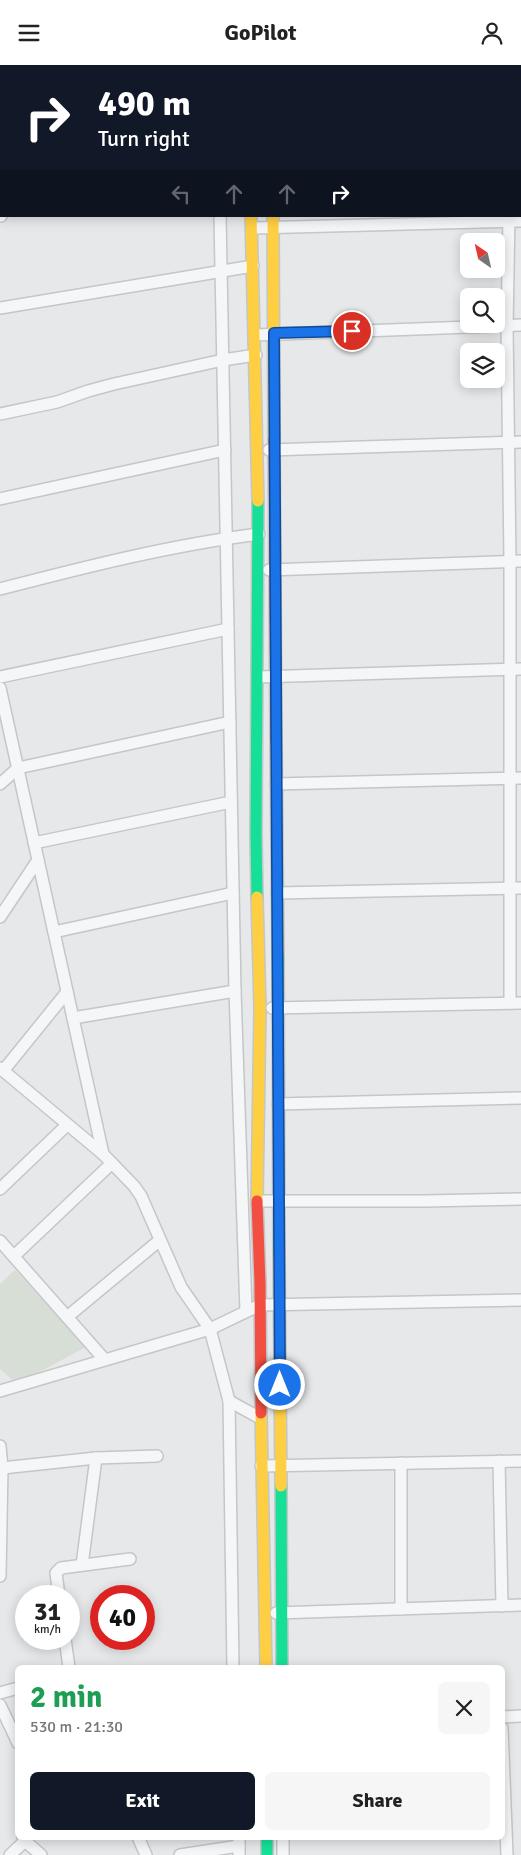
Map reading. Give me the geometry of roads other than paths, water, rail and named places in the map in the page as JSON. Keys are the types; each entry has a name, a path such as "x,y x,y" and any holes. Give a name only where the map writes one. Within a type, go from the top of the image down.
{"street":[{"path":"220,217 235,991 246,1311"},
{"path":"260,1008 515,1003 516,561 508,442 507,326 513,219 252,222 259,535 256,835 260,1008 257,1201 266,1665"},
{"path":"273,222 282,1665"},
{"path":"0,308 253,265"},
{"path":"255,335 521,325"},
{"path":"0,414 57,402 114,384 223,360 256,355"},
{"path":"257,450 521,442"},
{"path":"0,499 225,450"},
{"path":"0,589 95,565 226,538 259,535"},
{"path":"258,572 275,569 516,561"},
{"path":"0,677 228,629"},
{"path":"258,677 515,669"},
{"path":"0,690 103,1154"},
{"path":"0,784 18,769 230,722"},
{"path":"276,784 516,778"},
{"path":"34,843 231,803"},
{"path":"0,917 38,860"},
{"path":"277,893 516,888"},
{"path":"54,933 233,893"},
{"path":"73,1018 235,991"},
{"path":"67,992 2,1069 103,1154 141,1196 181,1287 210,1329 229,1401 233,1665"},
{"path":"278,1104 521,1098"},
{"path":"0,1189 67,1125"},
{"path":"14,1256 112,1163"},
{"path":"257,1201 521,1199"},
{"path":"67,1317 160,1240"},
{"path":"0,1241 104,1359"},
{"path":"0,1391 210,1329 260,1305 521,1300"},
{"path":"229,1401 260,1418"},
{"path":"0,1445 2,1468 0,1576"},
{"path":"2,1468 96,1459 157,1456"},
{"path":"82,1565 96,1459"},
{"path":"499,1461 502,1606"},
{"path":"261,1466 521,1461"},
{"path":"401,1463 402,1609"},
{"path":"58,1585 56,1573 61,1568 130,1559"},
{"path":"264,1612 521,1605"},
{"path":"67,1650 69,1665"},
{"path":"0,1693 15,1688"},
{"path":"0,1705 15,1737"},
{"path":"505,1717 521,1716"},
{"path":"505,1834 507,1855"},
{"path":"10,1855 23,1840"},
{"path":"25,1840 41,1855"},
{"path":"139,1840 146,1855"},
{"path":"267,1840 267,1855"},
{"path":"283,1840 283,1855"},
{"path":"180,1855 239,1846"}]}
